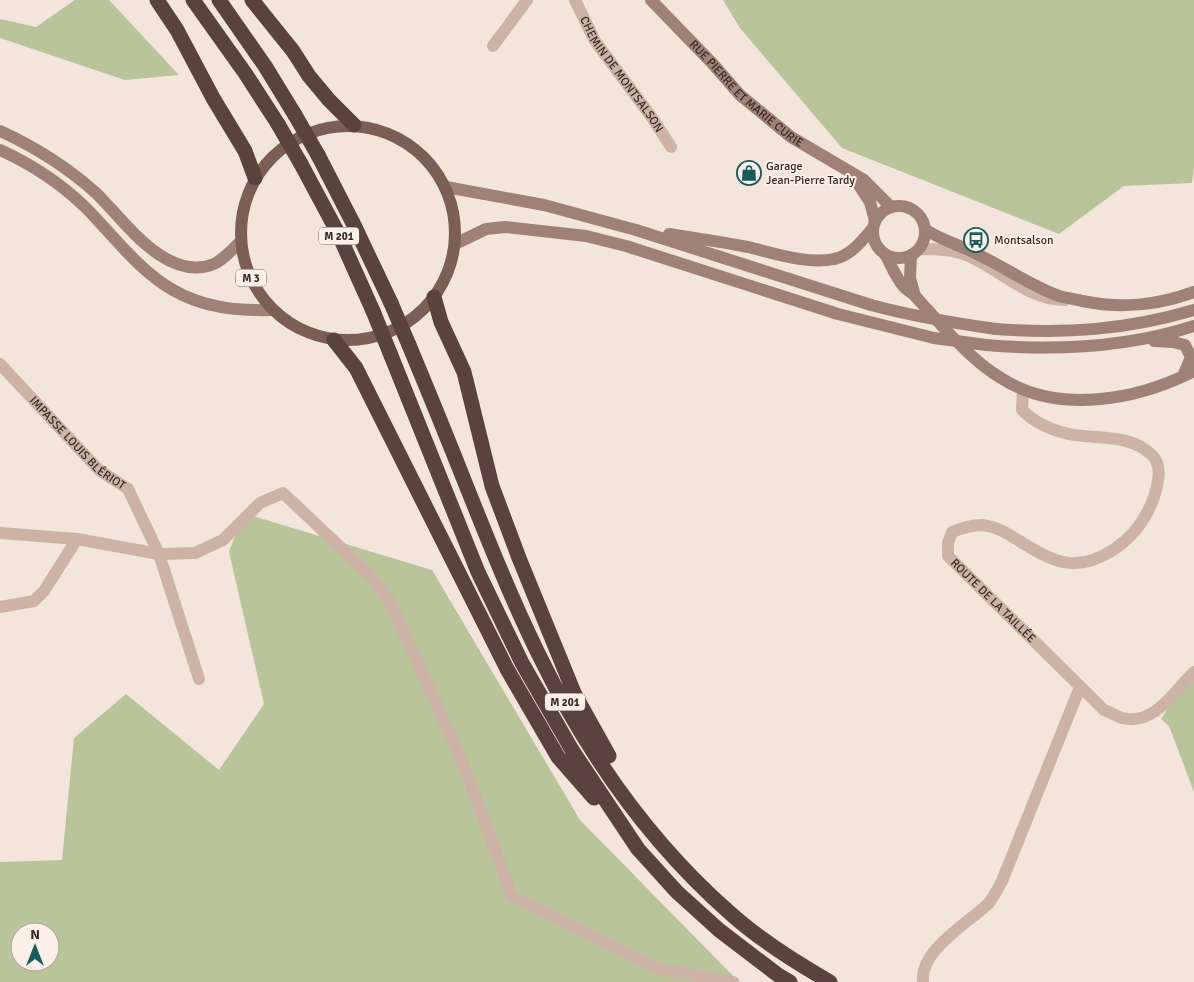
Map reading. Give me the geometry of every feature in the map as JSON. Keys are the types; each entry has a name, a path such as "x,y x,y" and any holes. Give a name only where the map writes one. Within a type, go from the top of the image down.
{"highway":[{"path":"157,0 245,151 255,178"},
{"name":"M 201","path":"193,0 245,73 278,124 338,233 390,352 478,572 522,663 572,750 638,849 677,892 720,930 778,975 790,982"},
{"name":"M 201","path":"219,0 265,66 295,115 354,224 409,345 498,565 538,653 586,740 639,818 673,857 714,898 731,914 788,958 830,982"},
{"path":"252,0 329,100 354,125"},
{"path":"434,298 441,322 464,372 492,486 575,695 600,742 639,804 714,898"},
{"path":"334,340 356,368 461,580 532,714 558,757 638,849"}],"main road":[{"name":"RUE PIERRE ET MARIE CURIE","path":"651,0 740,95 791,137 864,180 890,206"},
{"name":"M 3","path":"354,125 376,129 398,137 418,150 434,167 446,187 452,205 456,225 455,244 448,272 434,298 414,318 390,332 362,340 334,340 298,328 273,310 256,290 245,267 240,242 240,220 245,198 255,178 273,155 297,138 324,128 354,125"},
{"name":"M 3","path":"0,131 36,149 72,173 96,194 132,232 150,248 164,257 188,266 205,266 223,259 240,242"},
{"path":"0,150 29,166 66,191 84,207 134,260 174,291 199,302 227,309 273,310"},
{"path":"852,174 870,202 875,243 885,254 904,287 915,296 970,355 1000,378 1023,390 1057,398 1086,401 1112,398 1189,374 1191,357 1185,345 1143,339"},
{"path":"446,187 544,205 636,230 870,305 947,322 996,329 1074,331 1114,328 1163,319 1194,310"},
{"path":"636,230 712,240 797,258 820,261 834,260 844,256 860,244 874,225 878,215 890,206 906,206 914,210 924,222 926,230 923,243 915,252 898,258 885,254"},
{"path":"455,244 486,229 505,227 586,236 626,246 838,314 934,338 986,345 1055,348 1106,345 1143,339 1194,326"},
{"path":"926,230 941,239 979,255 1033,284 1060,296 1072,299 1105,305 1141,306 1178,298 1194,292"},
{"path":"915,252 910,278 915,296"}],"street":[{"path":"494,46 527,0"},
{"name":"CHEMIN DE MONTSALSON","path":"575,0 595,41 653,119 670,147"},
{"path":"915,252 947,250 966,255 1032,292 1053,300 1072,299"},
{"name":"IMPASSE LOUIS BLÉRIOT","path":"0,364 99,470 128,489 159,554 199,679"},
{"name":"ROUTE DE LA TAILLÉE","path":"1023,390 1022,410 1043,426 1069,434 1118,439 1135,443 1153,455 1158,466 1158,481 1143,522 1127,541 1092,561 1074,565 1056,560 1034,550 1002,530 983,525 967,526 952,532 948,543 948,556 1104,710 1122,718 1141,719 1153,713 1168,700 1194,672"},
{"path":"0,533 77,539 159,554 195,553 222,540 260,503 283,493 370,574 390,602 463,763 512,896 658,969 732,982"},
{"path":"0,607 34,601 44,591 77,539"},
{"path":"924,982 923,976 928,962 949,936 989,903 1002,880 1080,687"}],"green space":[{"path":"75,0 109,0 179,75 125,80 0,38 0,19 36,27"},
{"path":"723,0 1194,0 1194,168 1192,183 1124,186 1059,234 842,148 740,28"},
{"path":"243,513 432,570 580,820 739,982 0,982 0,862 62,860 74,738 126,694 219,770 264,704 229,552"},
{"path":"1194,667 1194,792 1169,726 1161,719"}],"place":[{"name":"Garage Jean-Pierre Tardy","path":"749,173"},
{"name":"Montsalson","path":"976,240"}]}
